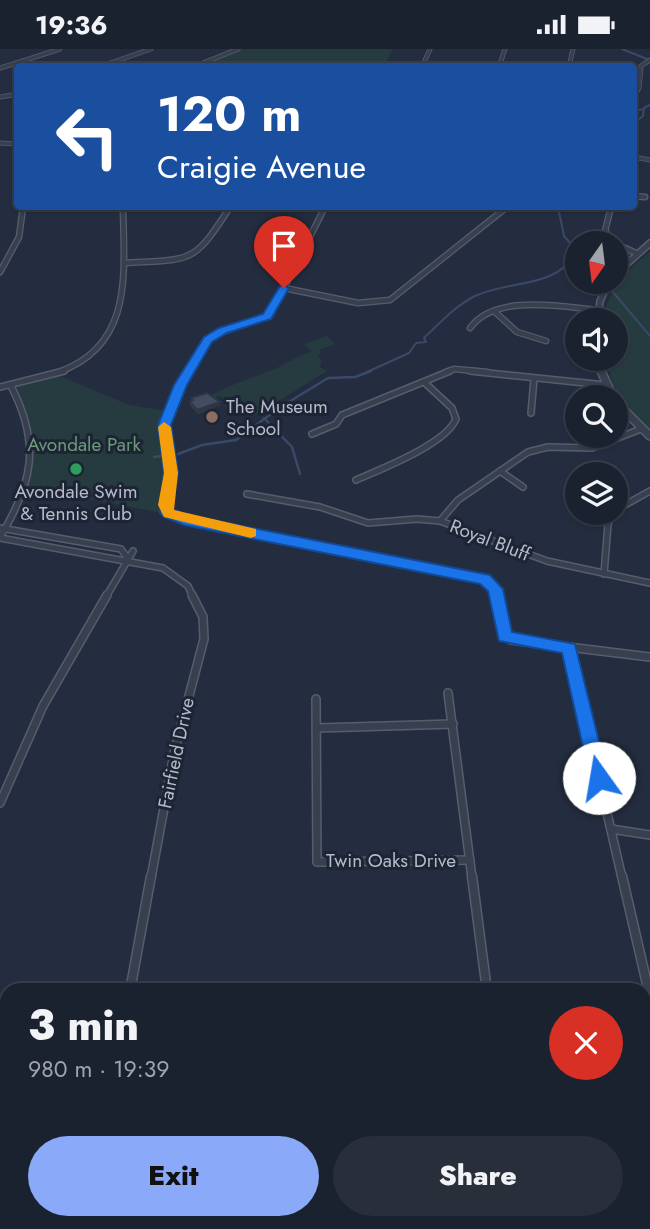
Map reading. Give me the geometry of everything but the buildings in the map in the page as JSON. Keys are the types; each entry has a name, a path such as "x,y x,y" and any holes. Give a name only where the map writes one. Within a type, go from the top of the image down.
{"street":[{"path":"16,63 60,49"},
{"path":"111,63 151,49"},
{"path":"203,63 238,49"},
{"path":"637,92 641,66 650,60"},
{"path":"0,97 14,95"},
{"path":"8,96 14,101"},
{"path":"637,196 645,197"},
{"path":"0,272 19,237 23,210"},
{"path":"0,387 83,364 97,354 113,333 118,320 125,263 123,210"},
{"path":"125,263 176,259 205,247 228,210"},
{"path":"324,210 267,316 223,331 208,340 180,385 164,425 171,473 165,509 169,514 184,520 485,579 495,589 505,637 569,648 650,657"},
{"path":"284,288 358,303 390,300 504,210"},
{"path":"605,231 610,210"},
{"path":"628,263 650,243"},
{"path":"628,250 638,254"},
{"path":"470,328 479,316 494,311 523,306 565,308"},
{"path":"494,311 517,332 547,341"},
{"path":"312,434 336,424 342,415 454,369 605,385 602,371"},
{"path":"531,413 534,379"},
{"path":"356,480 411,455 453,427 456,419 452,408 424,382"},
{"path":"11,386 24,407 30,429 32,456 21,502 3,528 0,538 128,559"},
{"path":"628,415 650,436"},
{"path":"440,521 458,500 537,449 592,448 641,429"},
{"path":"500,471 523,487"},
{"path":"628,504 650,491"},
{"name":"Royal Bluff","path":"247,494 320,507 368,523 417,519 440,521 547,561 650,583"},
{"path":"604,574 608,525"},
{"path":"3,528 121,548 128,559"},
{"path":"0,803 43,706 133,551"},
{"name":"Fairfield Drive","path":"128,559 163,568 188,586 203,617 204,639 175,749 131,983"},
{"path":"569,648 647,983"},
{"name":"Twin Oaks Drive","path":"448,693 486,983"},
{"name":"Twin Oaks Drive","path":"316,699 317,862 470,860"},
{"path":"318,728 453,725"},
{"path":"611,829 650,835"}],"green space":[{"path":"239,49 393,49 386,63 204,63"},
{"path":"650,252 650,430 628,408 628,385 614,385 609,371 628,371 628,308 606,308 612,294 628,294 628,272"},
{"path":"327,336 335,344 318,350 322,352 318,355 322,362 319,366 327,371 254,416 236,415 226,409 223,398 218,396 215,399 211,395 312,352 304,344"},
{"name":"Avondale Park","path":"60,376 129,405 166,411 162,420 173,515 29,488 32,433 17,387"}],"waterway":[{"path":"622,49 647,59"},
{"path":"410,62 419,62"},
{"path":"644,109 650,105"},
{"path":"637,110 644,109"},
{"path":"637,121 643,116 644,109"},
{"path":"367,372 409,353 416,343 426,342 424,338 442,321 475,296 544,278 557,273 568,264 578,252 564,236 559,210"},
{"path":"615,294 650,336"},
{"path":"265,419 328,378 355,377 371,371"},
{"path":"178,454 202,445 236,440 265,419"},
{"path":"265,419 292,447 300,474"},
{"path":"154,457 162,456"}],"slow traffic":[{"path":"164,427 171,473 170,492 165,505 169,514 184,520 251,533"}],"place":[{"name":"The Museum School","path":"212,417"},
{"name":"Avondale Swim & Tennis Club","path":"76,469"}],"route":[{"path":"284,288 271,314 215,334 208,340 180,385 164,425 171,473 170,492 165,509 169,514 184,520 485,579 495,589 505,637 518,642 569,648 599,778"}]}
